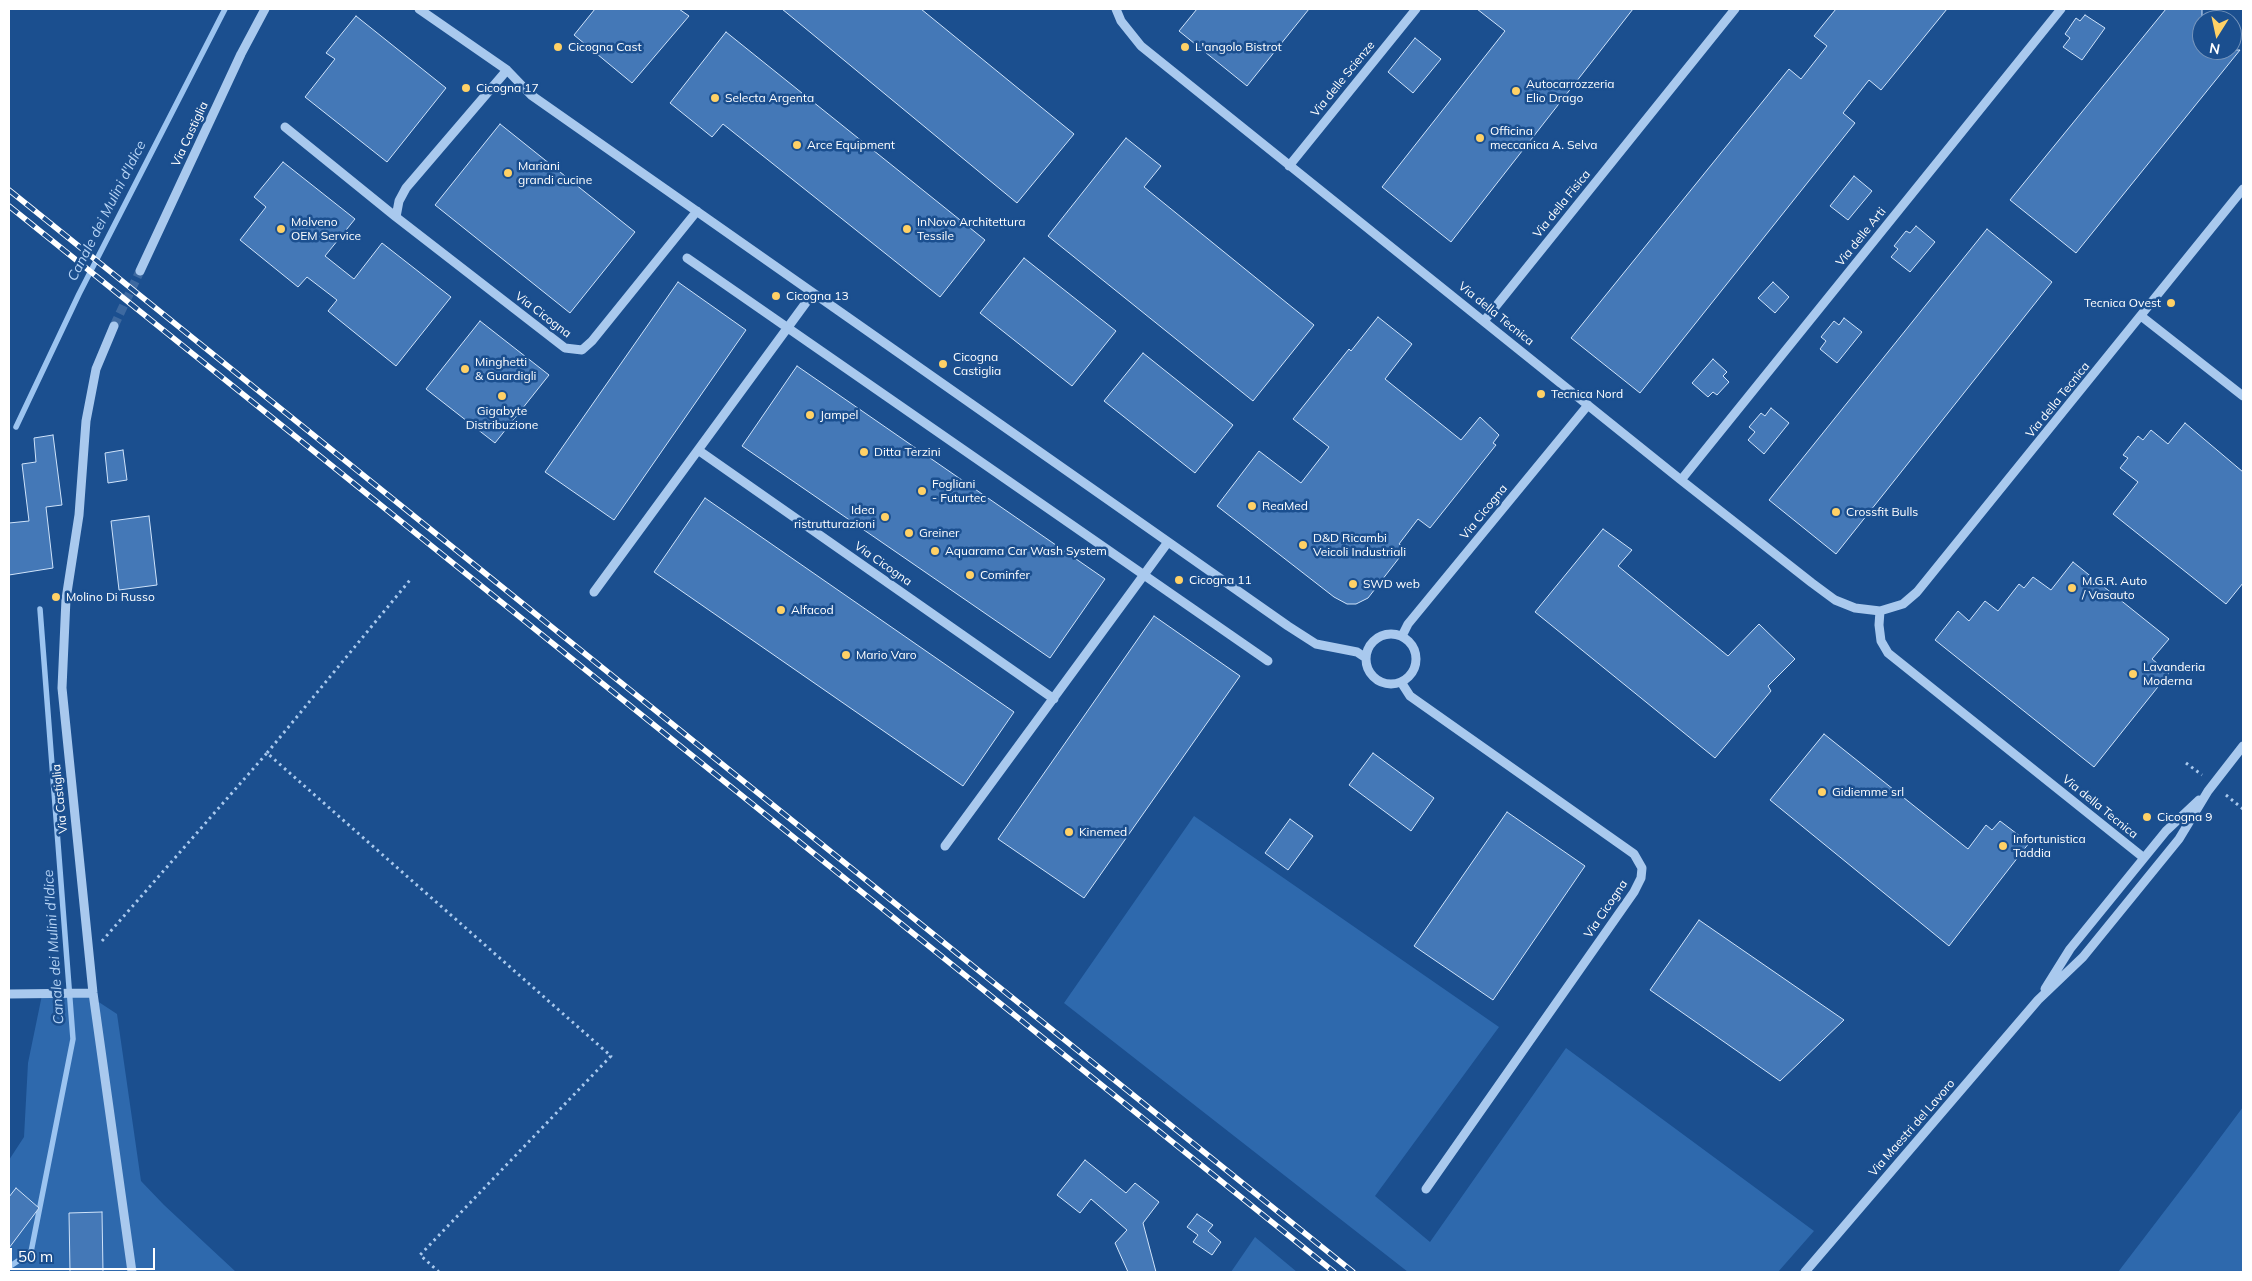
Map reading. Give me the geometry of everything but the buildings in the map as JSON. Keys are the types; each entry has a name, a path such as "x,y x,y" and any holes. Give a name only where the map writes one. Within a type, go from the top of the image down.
{"street":[{"name":"Via Castiglia","path":"140,272 241,54 265,9"},
{"path":"420,9 506,70 531,95 1316,644 1357,652 1366,658"},
{"name":"Via della Tecnica","path":"1116,9 1121,21 1141,46 1289,166 1681,480 1835,600 1855,608 1880,611 1902,604 1930,578 2141,316 2240,200 2243,188"},
{"name":"Via delle Scienze","path":"1289,166 1416,9"},
{"name":"Via della Fisica","path":"1484,321 1735,9"},
{"name":"Via delle Arti","path":"1681,480 2061,9"},
{"path":"396,217 399,202 406,188 506,70"},
{"name":"Via Cicogna","path":"286,127 396,217 565,348 582,350 592,341 697,211"},
{"path":"687,258 1268,661"},
{"path":"594,592 813,293"},
{"path":"2141,316 2243,396"},
{"name":"Via Castiglia","path":"114,326 96,369 86,421 79,514 66,599 62,688 93,993 132,1272"},
{"name":"Via Cicogna","path":"1402,636 1408,624 1588,404"},
{"name":"Via Cicogna","path":"698,450 1054,698"},
{"path":"946,846 1168,542"},
{"name":"Via della Tecnica","path":"1880,611 1879,625 1882,640 1888,653 2144,858"},
{"path":"1394,634 1402,636 1414,647 1416,655 1413,671 1401,682 1392,684 1376,680 1367,666 1367,650 1378,637 1394,634"},
{"name":"Via Cicogna","path":"1401,682 1410,696 1634,854 1642,868 1641,878 1634,892 1426,1188"},
{"name":"Via Maestri del Lavoro","path":"1805,1272 2038,1000 2083,957 2179,839 2208,791 2243,746"},
{"name":"Via Maestri del Lavoro","path":"2038,1000 2070,949 2144,858 2166,831 2208,791"},
{"path":"9,994 93,993"}],"path":[{"path":"89,957 267,753 410,580"},
{"path":"267,753 611,1056 420,1255 439,1272"},
{"path":"2186,763 2202,775"},
{"path":"2226,795 2243,809"}],"shaded area":[{"path":"1194,816 1499,1027 1375,1196 1430,1242 1566,1048 1814,1231 1778,1272 1408,1272 1064,1003"},
{"path":"82,991 117,1014 141,1181 236,1272 9,1272 9,1160 24,1137 28,1063 42,995"},
{"path":"2243,1107 2243,1272 2118,1272 2196,1170"},
{"path":"1255,1237 1297,1272 1231,1272"}],"waterway":[{"name":"Canale dei Mulini d'Idice","path":"16,427 79,294 225,9"},
{"name":"Canale dei Mulini d'Idice","path":"9,1267 31,1252 73,1039 40,609"}],"tunnel":[{"path":"114,326 140,271"}],"railway":[{"path":"9,190 1353,1272"},
{"path":"9,206 1334,1272"}],"place":[{"name":"Cicogna Cast","path":"558,47"},
{"name":"L'angolo Bistrot","path":"1185,47"},
{"name":"Cicogna 17","path":"466,88"},
{"name":"Autocarrozzeria Elio Drago","path":"1516,91"},
{"name":"Selecta Argenta","path":"715,98"},
{"name":"Officina meccanica A. Selva","path":"1480,138"},
{"name":"Arce Equipment","path":"797,145"},
{"name":"Mariani grandi cucine","path":"508,173"},
{"name":"Molveno OEM Service","path":"281,229"},
{"name":"InNovo Architettura Tessile","path":"907,229"},
{"name":"Cicogna 13","path":"776,296"},
{"name":"Tecnica Ovest","path":"2171,303"},
{"name":"Cicogna Castiglia","path":"943,364"},
{"name":"Minghetti & Guardigli","path":"465,369"},
{"name":"Tecnica Nord","path":"1541,394"},
{"name":"Gigabyte Distribuzione","path":"502,396"},
{"name":"Jampel","path":"810,415"},
{"name":"Ditta Terzini","path":"864,452"},
{"name":"Fogliani - Futurtec","path":"922,491"},
{"name":"ReaMed","path":"1252,506"},
{"name":"Crossfit Bulls","path":"1836,512"},
{"name":"Idea ristrutturazioni","path":"885,517"},
{"name":"Greiner","path":"909,533"},
{"name":"D&D Ricambi Veicoli Industriali","path":"1303,545"},
{"name":"Aquarama Car Wash System","path":"935,551"},
{"name":"Cominfer","path":"970,575"},
{"name":"Cicogna 11","path":"1179,580"},
{"name":"SWD web","path":"1353,584"},
{"name":"M.G.R. Auto / Vasauto","path":"2072,588"},
{"name":"Molino Di Russo","path":"56,597"},
{"name":"Alfacod","path":"781,610"},
{"name":"Mario Varo","path":"846,655"},
{"name":"Lavanderia Moderna","path":"2133,674"},
{"name":"Gidiemme srl","path":"1822,792"},
{"name":"Cicogna 9","path":"2147,817"},
{"name":"Kinemed","path":"1069,832"},
{"name":"Infortunistica Taddia","path":"2003,846"}]}
